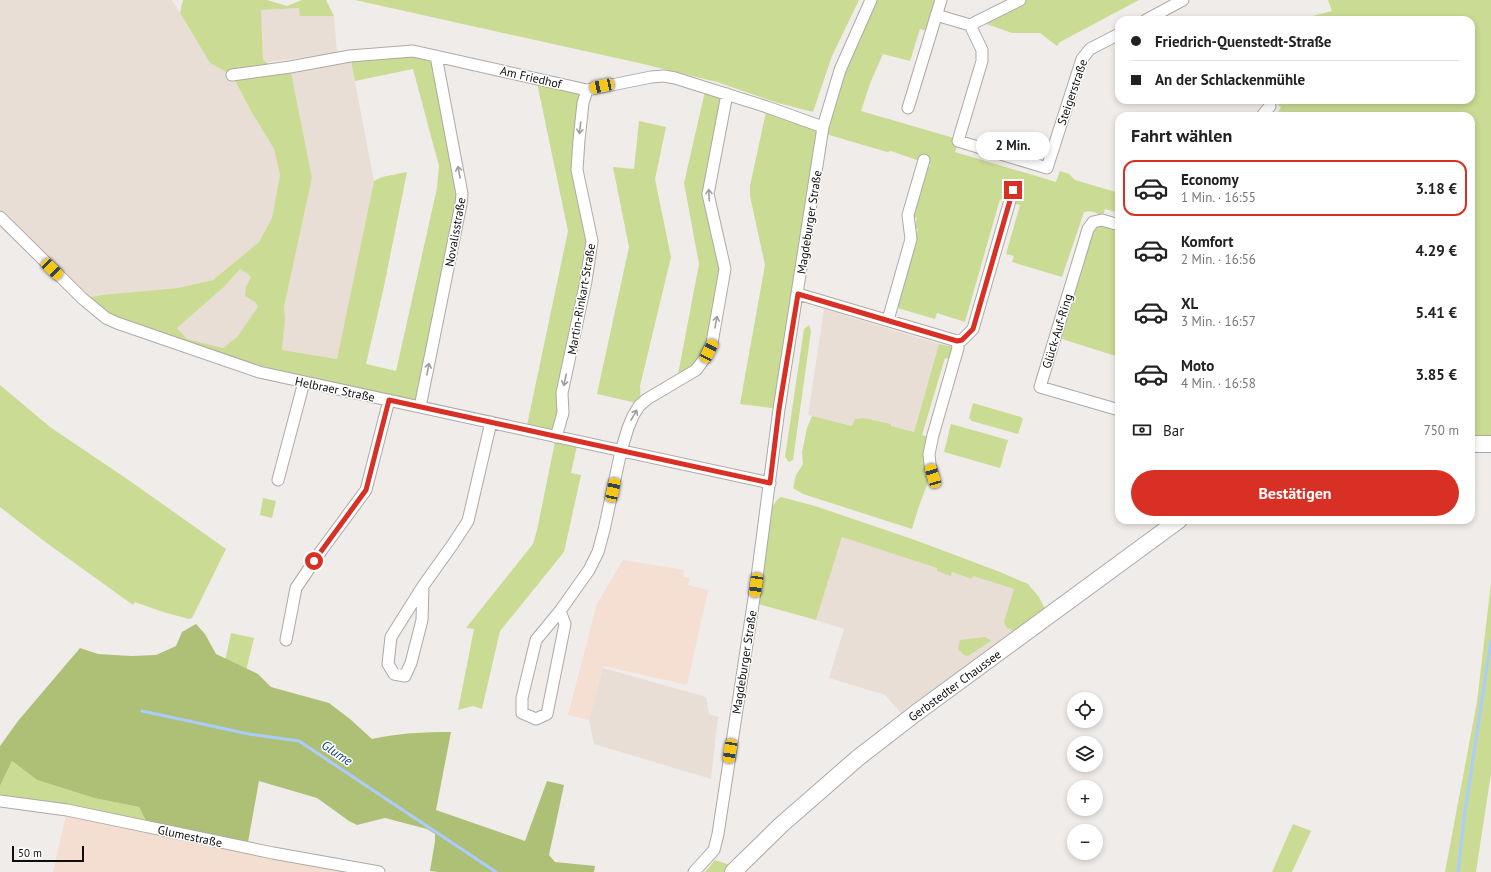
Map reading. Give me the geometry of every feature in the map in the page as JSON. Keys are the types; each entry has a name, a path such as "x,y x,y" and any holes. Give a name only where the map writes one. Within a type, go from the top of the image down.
{"main road":[{"path":"1475,444 1491,444"},
{"name":"Gerbstedter Chaussee","path":"737,868 781,825 859,757 916,713 1174,524"}],"street":[{"name":"Magdeburger Straße","path":"694,872 714,850 718,834 770,483 779,409 823,127 840,70 871,0"},
{"path":"908,108 941,0"},
{"path":"936,14 970,25 1020,0"},
{"path":"1153,16 1183,0"},
{"name":"Steigerstraße","path":"970,25 982,50 982,61 958,141 1047,168 1082,59 1090,49 1115,36"},
{"name":"Am Friedhof","path":"232,75 290,67 350,56 413,51 587,90 645,78 664,76 675,78 823,127"},
{"name":"Novalisstraße","path":"420,407 462,194 436,56"},
{"name":"Martin-Rinkart-Straße","path":"556,437 563,412 562,394 586,281 592,241 578,170 579,140 583,103 587,90"},
{"path":"560,610 565,624 547,714 536,719 522,713 522,698 536,640 589,570 598,552 621,451 628,428 639,406 654,394 696,370 705,358 712,343 725,269 708,194 727,94"},
{"path":"1265,112 1270,106"},
{"path":"888,320 911,239 908,215 924,160"},
{"path":"933,476 929,454 959,340 973,329 1013,190"},
{"name":"Helbraer Straße","path":"0,217 83,299 106,318 117,323 259,372 770,483"},
{"name":"Glück-Auf-Ring","path":"1115,224 1102,220 1094,222 1088,229 1040,387 1115,409"},
{"path":"798,294 959,340"},
{"path":"278,480 304,382"},
{"path":"286,640 296,588 366,490 389,400"},
{"path":"423,586 422,620 411,663 405,676 394,674 388,664 391,637 423,586 468,521 491,422"},
{"name":"Glumestraße","path":"0,801 67,810 273,853 379,872"}],"shaded area":[{"path":"0,0 172,0 210,63 232,75 252,113 274,149 280,175 272,218 259,242 213,280 178,288 101,295 83,299 0,217"},
{"path":"299,8 301,16 334,16 337,53 267,62 263,60 261,10"},
{"path":"350,56 374,181 337,359 282,350 285,319 284,307 312,178 290,67"},
{"path":"240,269 251,277 246,287 258,307 237,337 223,348 187,339 177,328 225,286"},
{"path":"824,309 939,344 914,432 890,426 891,424 864,418 855,419 853,426 808,415"},
{"path":"842,537 938,568 937,571 951,575 952,572 972,579 973,576 1014,589 1015,631 901,713 885,695 829,678 844,629 816,620"},
{"path":"623,560 684,570 683,577 690,578 688,585 708,590 687,685 604,666 589,720 568,715 597,604"},
{"path":"603,668 706,697 709,714 718,717 711,779 594,744 589,720"},
{"path":"66,815 366,872 53,872"}],"green space":[{"path":"183,0 267,0 287,6 302,0 326,0 334,16 300,16 299,8 261,10 263,60 277,69 290,67 312,178 284,307 285,319 282,350 337,359 374,181 382,177 407,172 383,291 366,364 396,371 437,188 439,166 413,69 355,81 350,56 436,56 461,185 420,407 304,382 117,323 83,299 101,295 178,288 213,280 259,242 272,218 280,175 274,149 252,113 232,75 210,63 180,13","holes":["240,269 251,277 246,287 245,296 255,302 258,307 237,337 223,348 187,339 177,328 225,286"]},
{"path":"355,0 859,0 832,56 813,112 778,103 717,82 639,63"},
{"path":"876,0 936,0 927,31 920,29 910,61 883,54 871,81 861,111 954,138 958,143 955,152 1056,182 1060,171 1069,174 1075,180 1115,192 1115,212 1105,209 1102,217 1093,212 1084,212 1062,277 1012,262 1014,256 1006,254 1020,205 1000,199 965,322 937,313 935,319 894,307 918,229 914,228 917,218 911,217 925,170 931,165 891,151 887,152 826,134 845,71"},
{"path":"1023,0 1139,0 1060,42 1057,46 1040,33 1012,33 981,22"},
{"path":"1328,0 1491,0 1491,438 1475,438 1475,112 1278,112 1281,107 1278,104 1475,104 1475,16 1313,16 1332,11"},
{"path":"536,78 587,90 579,140 590,229 562,394 564,438 578,441 571,473 581,475 564,552 500,631 482,709 473,706 458,710 474,629 466,628 533,544 556,437 526,430 568,231"},
{"path":"706,87 727,94 709,185 725,269 705,358 677,380 699,264 684,183"},
{"path":"767,107 823,127 779,409 740,404 765,265 750,196 750,186"},
{"path":"639,121 666,127 655,179 671,257 640,386 641,404 597,394 629,247 613,167 634,169"},
{"path":"1098,225 1115,227 1115,356 1059,338 1092,229"},
{"path":"809,325 811,331 793,460 789,462 785,457 804,329"},
{"path":"939,344 954,347 951,359 945,358 922,435 928,437 924,451 924,463 929,479 912,529 803,494 793,488 796,475 803,464 802,452 807,428 812,416 852,426 855,419 864,418 891,424 891,426 914,432"},
{"path":"0,385 50,427 226,549 192,618 189,619 163,612 135,602 133,605 44,541 0,507"},
{"path":"973,403 1021,417 1023,419 1018,434 972,421 969,418"},
{"path":"951,424 1008,440 1000,468 944,452"},
{"path":"781,497 815,506 915,540 1000,572 1028,584 1039,597 1045,609 1015,631 1007,628 1004,622 1014,589 973,576 972,579 952,572 951,576 937,571 937,568 842,537 816,620 758,604 772,507"},
{"path":"263,498 276,501 272,518 260,515"},
{"path":"1491,583 1491,773 1476,872 1445,872 1477,702"},
{"path":"196,624 205,634 216,654 258,674 271,687 329,703 350,719 372,739 411,733 451,732 436,810 525,841 547,781 564,785 549,855 555,862 595,866 594,872 430,871 435,834 427,829 385,818 357,825 317,798 259,781 248,842 147,823 139,807 94,798 37,780 12,761 0,786 0,746 18,721 80,648 98,654 131,656 156,655 176,646 182,632"},
{"path":"231,633 254,638 246,671 224,666"},
{"path":"985,637 991,641 968,656 964,655 958,649 960,640"},
{"path":"12,761 37,780 94,798 139,807 147,823 0,798 0,786"},
{"path":"1293,824 1311,831 1292,872 1272,872"},
{"path":"715,860 730,865 724,872 705,872"}],"waterway":[{"path":"1458,872 1464,818 1491,641"},
{"name":"Glume","path":"142,711 249,734 299,741 496,872"}],"route":[{"path":"314,561 366,490 389,400 745,479 770,483 779,409 798,294 957,341 962,340 973,329 1013,190"}]}
